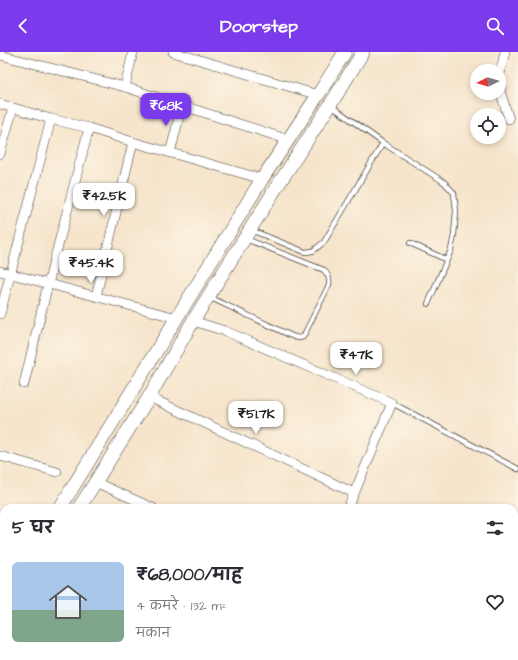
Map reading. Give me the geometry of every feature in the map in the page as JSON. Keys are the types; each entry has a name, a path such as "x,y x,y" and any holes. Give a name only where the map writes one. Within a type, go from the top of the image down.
{"main road":[{"path":"62,504 262,179 289,140 345,52"},
{"path":"81,504 149,397 193,321 247,234 363,52"},
{"path":"210,263 223,273"}],"street":[{"path":"125,87 133,52"},
{"path":"173,52 318,95"},
{"path":"505,52 499,78 501,94 509,119"},
{"path":"0,55 125,87 289,140"},
{"path":"0,104 51,119 89,128 262,179"},
{"path":"170,153 182,106"},
{"path":"0,154 13,108"},
{"path":"0,314 51,119"},
{"path":"24,384 48,284 89,128"},
{"path":"96,296 133,142"},
{"path":"0,271 177,318"},
{"path":"193,321 225,331 392,403 350,504"},
{"path":"149,397 354,493"},
{"path":"0,456 57,472"},
{"path":"95,482 144,504"}],"lane":[{"path":"330,105 383,143 444,182 454,193 456,211 451,250 428,304"},
{"path":"247,234 305,252 313,251 324,242 383,143"},
{"path":"209,296 294,337 299,338 302,336 329,284 330,280 328,275 324,270 247,234"},
{"path":"410,243 447,260"},
{"path":"392,403 518,469"}]}
